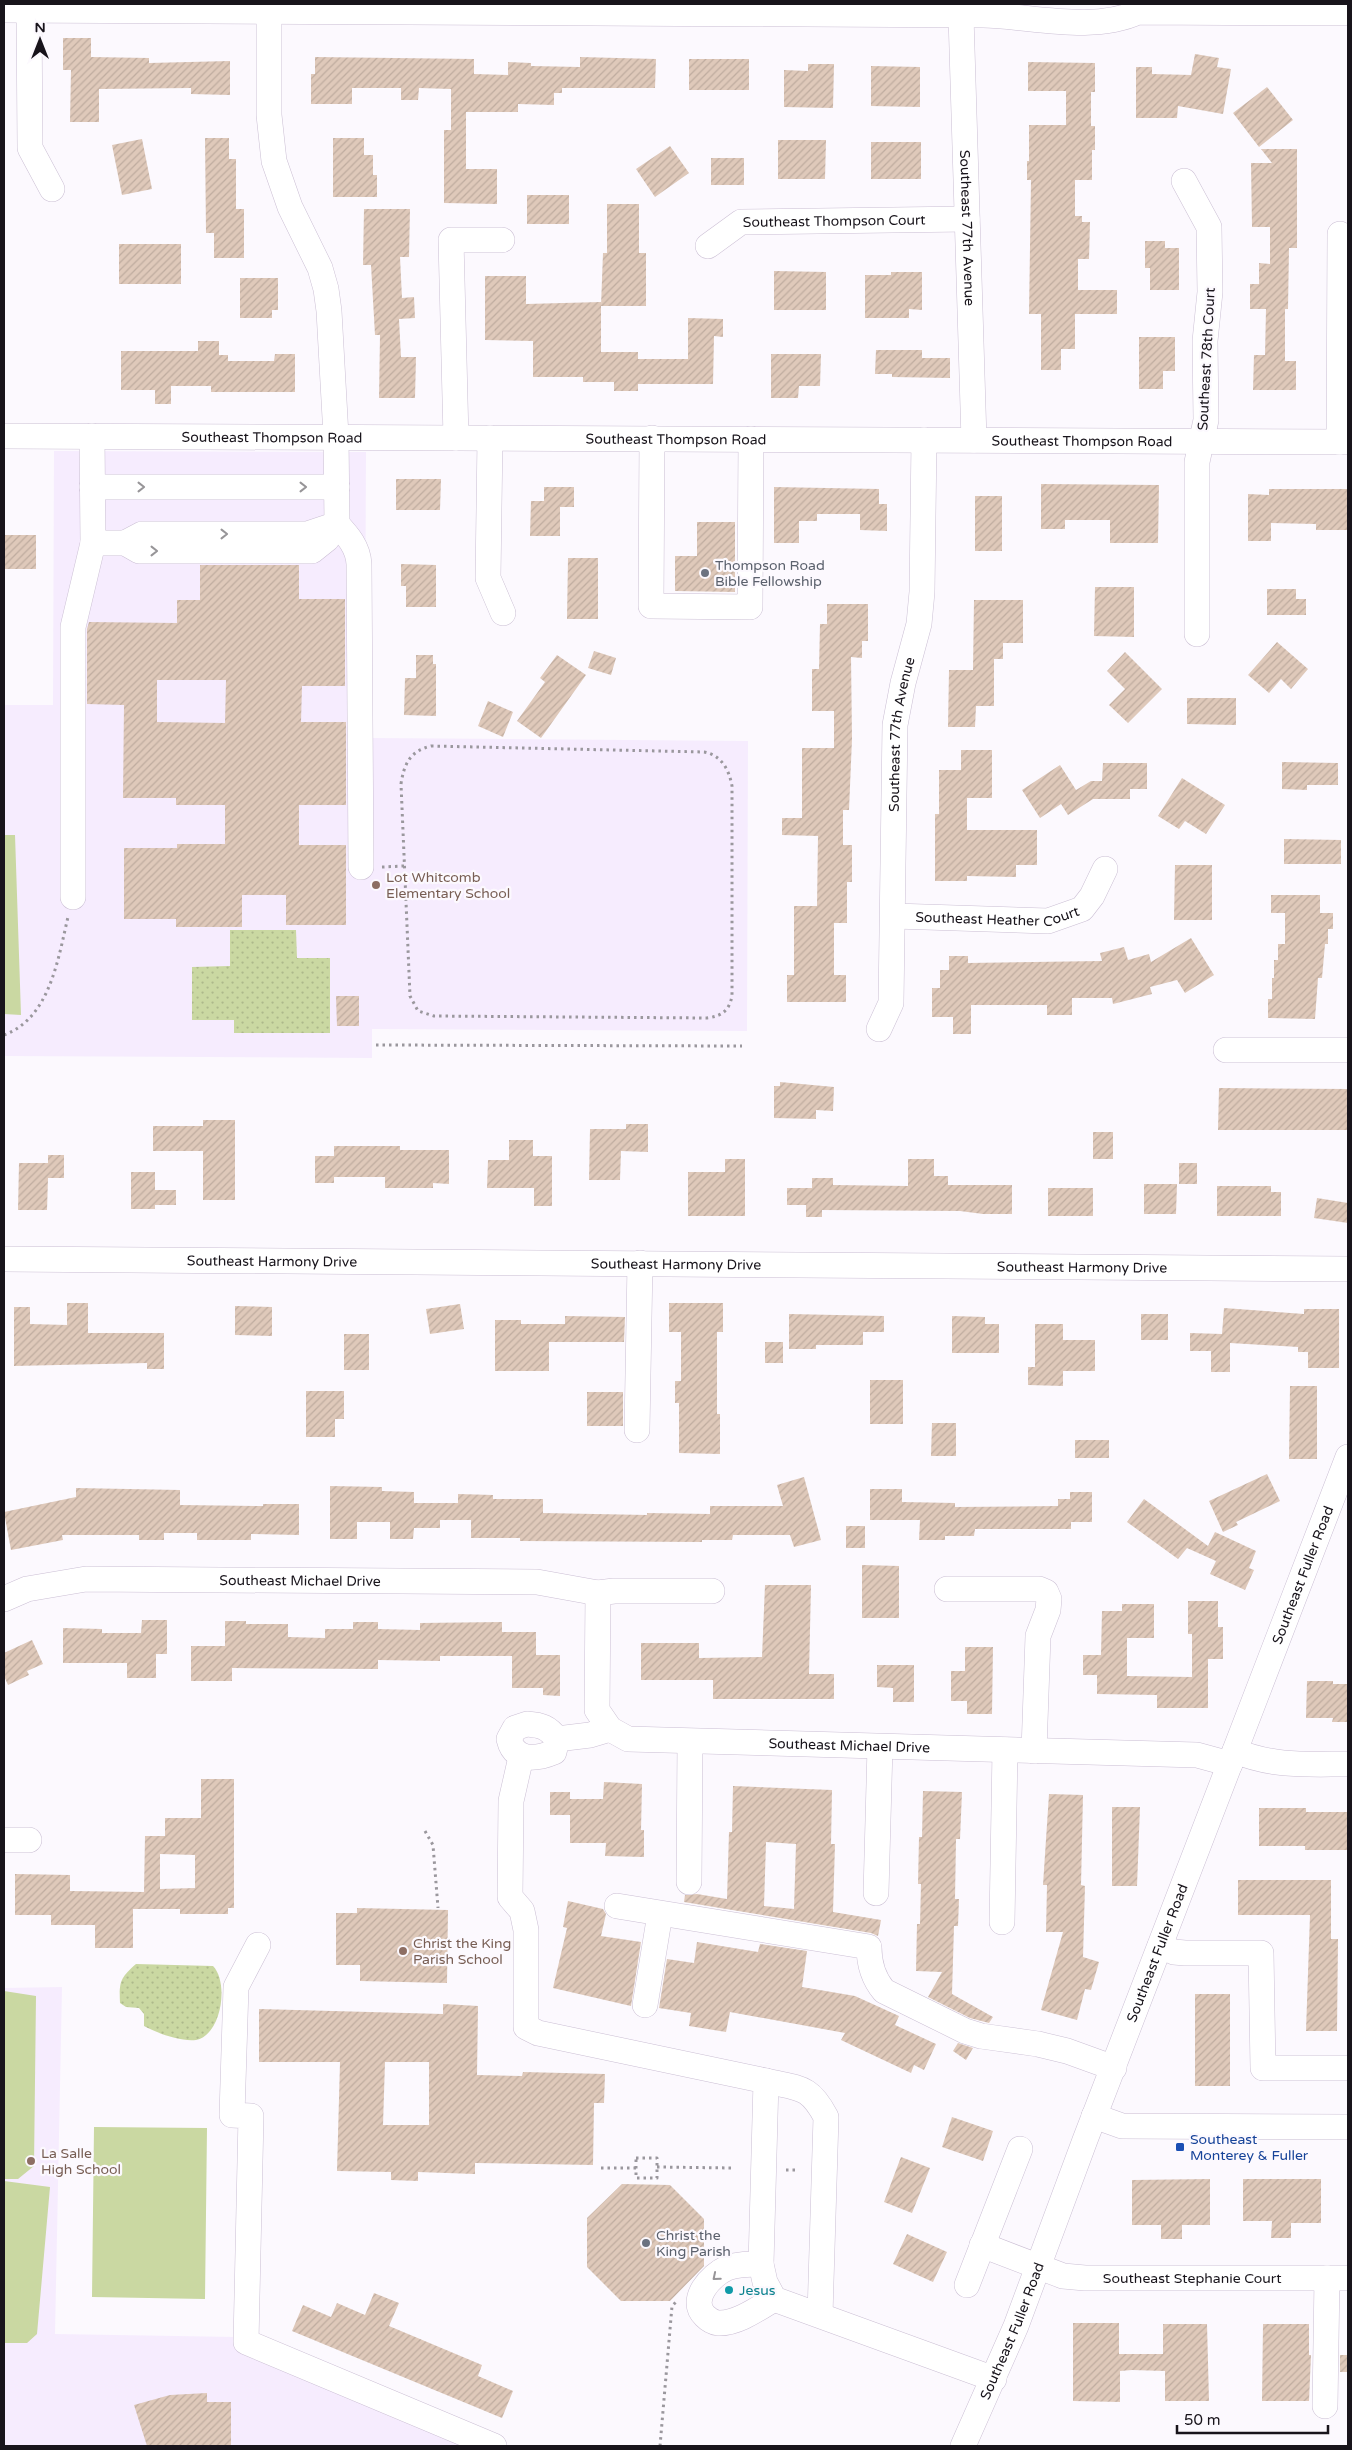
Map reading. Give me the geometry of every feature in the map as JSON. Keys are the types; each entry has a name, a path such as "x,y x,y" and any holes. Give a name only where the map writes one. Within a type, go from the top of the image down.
{"street":[{"path":"269,7 269,114 274,161 290,208 314,254 326,289 336,436 337,524 357,548 359,564 361,867"},
{"path":"4,10 269,7 879,9 1052,21 1112,21 1138,8 1348,13"},
{"path":"29,10 30,148 52,189"},
{"name":"Southeast 77th Avenue","path":"961,16 974,440"},
{"name":"Southeast 78th Court","path":"1184,181 1209,227 1210,292 1205,341 1206,420 1197,462 1197,634"},
{"name":"Southeast Thompson Court","path":"708,246 741,222 967,219"},
{"path":"1340,234 1343,442"},
{"path":"456,438 451,240 502,240"},
{"name":"Southeast Thompson Road","path":"4,436 1343,442"},
{"path":"74,897 74,627 93,543 92,436"},
{"path":"490,438 488,578 503,614"},
{"path":"652,438 651,606 750,607 751,439"},
{"name":"Southeast 77th Avenue","path":"879,1029 891,1003 896,725 903,683 919,624 922,592 924,440"},
{"path":"92,487 337,487"},
{"path":"93,543 125,543 142,534 307,534 337,524"},
{"name":"Southeast Heather Court","path":"894,916 1048,921 1082,909 1092,896 1105,869"},
{"path":"1226,1050 1348,1050"},
{"name":"Southeast Harmony Drive","path":"4,1259 1348,1269"},
{"path":"636,1430 640,1263"},
{"name":"Southeast Fuller Road","path":"963,2446 994,2379 1348,1457"},
{"name":"Southeast Michael Drive","path":"4,1599 27,1589 86,1579 537,1582 598,1593 614,1591 712,1591"},
{"path":"947,1589 1040,1590 1046,1592 1049,1599 1048,1610 1038,1636 1034,1751"},
{"path":"557,1739 590,1735 610,1729 602,1719 596,1704 598,1593"},
{"path":"527,1724 545,1726 557,1739 554,1752 543,1757 521,1756 512,1750 509,1739 515,1728 527,1724"},
{"name":"Southeast Michael Drive","path":"610,1729 628,1739 690,1742 1197,1755 1281,1764 1348,1764"},
{"path":"689,1882 690,1742"},
{"path":"876,1893 880,1747"},
{"path":"1002,1922 1005,1750"},
{"path":"521,1756 511,1801 510,1897 522,1910 526,1930 526,2027 538,2033 803,2089 816,2099 826,2117 820,2316"},
{"path":"4,1840 29,1840"},
{"path":"617,1906 869,1947 869,1961 875,1981 884,1991 965,2031 981,2036 1038,2044 1068,2051 1114,2068"},
{"path":"645,2005 660,1914"},
{"path":"258,1944 236,1987 232,2115 251,2116 246,2342 494,2446"},
{"path":"1160,1946 1174,1952 1185,1953 1262,1953 1263,2068 1348,2068"},
{"path":"766,2081 761,2264 765,2282 774,2299 994,2379"},
{"path":"1094,2116 1122,2126 1348,2127"},
{"path":"967,2286 1020,2149"},
{"name":"Southeast Stephanie Court","path":"982,2245 1063,2276 1085,2278 1338,2278"},
{"path":"761,2264 744,2264 726,2269 702,2290 698,2303 701,2312 711,2321 720,2323 740,2317 774,2299"},
{"path":"1325,2406 1338,2278"}],"path":[{"path":"440,746 711,753 725,765 732,786 732,996 730,1005 718,1016 707,1018 425,1015 412,1004 410,996 404,866 401,784 403,770 410,757 419,749 440,746"},
{"path":"4,1035 18,1030 39,1007 56,968 74,897"},
{"path":"376,1045 742,1046"},
{"path":"425,1831 433,1846 438,1908"},
{"path":"636,2158 657,2158 657,2178 636,2178 636,2168 636,2158"},
{"path":"657,2166 733,2168"},
{"path":"601,2168 636,2168"},
{"path":"785,2170 798,2170"},
{"path":"660,2446 672,2306 689,2291 702,2290"}],"shaded area":[{"name":"Lot Whitcomb Elementary School","path":"54,451 366,452 365,674 371,738 748,741 747,1031 372,1029 372,1058 4,1056 4,705 53,705"},
{"name":"La Salle High School","path":"62,1987 55,2334 236,2337 468,2446 4,2446 4,1988"}],"green space":[{"path":"4,835 15,835 21,1015 4,1014"},
{"path":"230,930 296,930 297,958 330,958 330,1033 234,1033 234,1020 192,1020 192,967 230,966"},
{"path":"136,1964 213,1966 218,1974 222,1995 217,2019 212,2029 205,2036 196,2040 183,2040 144,2026 144,2014 139,2008 126,2007 120,2003 120,1985 127,1973"},
{"path":"4,1991 36,1996 34,2166 18,2179 4,2179"},
{"path":"94,2127 207,2128 205,2299 92,2297"},
{"path":"4,2181 50,2187 37,2334 27,2343 4,2343"}],"building":[{"path":"63,38 91,38 91,57 149,58 149,63 230,61 230,95 191,94 191,88 99,89 99,122 70,122 71,70 63,70"},
{"path":"1195,54 1219,58 1217,67 1231,69 1223,114 1178,106 1177,118 1136,118 1136,67 1152,67 1152,74 1191,75"},
{"path":"315,57 474,59 474,74 508,75 508,62 531,63 531,66 580,67 580,57 656,59 655,88 562,88 562,93 554,93 554,105 518,104 518,112 466,112 466,169 497,169 497,204 444,203 444,130 451,130 451,89 419,88 418,100 401,100 401,88 352,88 352,104 311,104 311,74 315,74"},
{"path":"689,59 749,59 749,90 689,90"},
{"path":"1028,62 1095,63 1095,92 1091,92 1091,126 1095,126 1095,150 1092,150 1092,180 1075,180 1075,216 1082,216 1082,222 1090,222 1089,259 1078,259 1078,290 1117,290 1117,314 1075,314 1075,349 1061,349 1061,370 1041,370 1041,314 1029,314 1031,180 1027,180 1027,161 1029,161 1029,125 1066,125 1066,91 1028,91"},
{"path":"808,64 834,64 833,108 784,107 784,70 808,71"},
{"path":"871,66 920,67 920,107 871,106"},
{"path":"1267,87 1293,120 1259,147 1233,113"},
{"path":"205,138 229,138 229,159 236,159 236,209 244,209 244,258 214,258 214,233 206,233"},
{"path":"333,138 364,138 364,155 373,155 373,175 377,175 377,197 333,197"},
{"path":"142,139 152,189 122,195 112,145"},
{"path":"778,140 826,140 825,179 778,179"},
{"path":"871,142 921,142 921,179 871,179"},
{"path":"670,146 689,173 655,197 636,169"},
{"path":"1261,149 1297,149 1297,248 1289,248 1288,309 1285,309 1285,361 1296,361 1296,390 1253,390 1254,355 1265,355 1266,309 1250,309 1250,284 1259,284 1259,263 1270,264 1270,227 1252,227 1251,163 1272,163"},
{"path":"711,158 744,158 744,185 711,185"},
{"path":"527,195 569,195 569,224 527,224"},
{"path":"607,204 639,204 639,253 646,253 646,306 601,306 603,253 607,253"},
{"path":"364,209 410,209 409,257 400,257 402,298 414,297 415,318 399,319 401,357 416,357 415,398 379,398 380,335 375,335 371,265 363,265"},
{"path":"1145,241 1165,241 1165,248 1179,248 1179,290 1150,290 1150,268 1145,268"},
{"path":"119,244 181,244 181,284 119,284"},
{"path":"774,271 826,272 826,310 774,310"},
{"path":"891,272 922,272 922,310 909,309 909,318 865,318 865,275 891,275"},
{"path":"485,276 526,276 526,304 601,302 601,352 638,352 638,359 688,359 688,318 723,319 723,337 714,336 713,384 638,384 638,391 614,391 614,382 583,382 583,377 533,377 533,341 485,340"},
{"path":"240,278 278,278 278,310 272,310 272,318 240,318"},
{"path":"1139,337 1175,337 1175,371 1163,371 1163,389 1139,389"},
{"path":"198,341 219,341 219,355 228,355 228,361 274,361 275,354 295,354 295,392 211,392 211,386 171,386 171,404 155,404 155,390 121,390 121,351 198,351"},
{"path":"876,350 922,350 922,358 950,358 950,378 892,377 892,374 875,374"},
{"path":"771,354 821,354 820,386 799,386 798,398 771,398"},
{"path":"396,479 441,479 440,510 396,510"},
{"path":"1041,484 1159,485 1158,543 1110,543 1110,520 1065,520 1065,529 1041,529"},
{"path":"544,487 574,487 574,507 560,507 560,536 530,536 531,501 544,501"},
{"path":"774,487 879,489 879,504 887,504 887,531 860,530 860,514 817,514 817,521 799,521 799,543 774,543"},
{"path":"1269,489 1348,489 1348,530 1316,530 1316,524 1271,523 1271,541 1248,541 1248,494 1269,495"},
{"path":"975,496 1002,496 1002,551 975,551"},
{"name":"Thompson Road Bible Fellowship","path":"697,522 735,522 735,592 675,591 675,556 697,556"},
{"path":"4,535 36,535 36,569 4,569"},
{"path":"568,558 598,558 598,619 567,619"},
{"path":"401,564 436,565 436,607 406,607 406,586 401,586"},
{"path":"200,565 299,565 299,599 345,599 345,686 302,686 301,722 346,722 346,805 299,805 299,845 346,845 346,925 286,925 286,895 242,895 242,927 176,927 176,919 124,919 124,848 177,848 177,844 225,844 225,805 176,805 176,798 123,798 124,705 87,704 87,629 89,622 177,623 177,600 200,600","holes":["157,680 226,680 225,723 157,722"]},
{"path":"1095,587 1134,587 1134,637 1094,636"},
{"path":"1267,589 1296,589 1296,599 1306,599 1306,615 1267,615"},
{"path":"974,600 1023,600 1023,643 1003,643 1003,659 994,659 994,706 976,706 975,727 948,727 949,670 973,670"},
{"path":"827,604 868,604 868,641 862,641 862,658 851,657 852,739 849,810 843,810 843,845 852,845 852,882 847,882 847,923 834,923 834,975 846,975 846,1002 787,1002 787,975 794,975 794,906 817,906 818,836 782,835 782,818 802,818 802,748 834,748 834,711 812,711 812,669 819,669 820,624 827,624"},
{"path":"1277,642 1308,669 1291,689 1281,679 1269,693 1248,675"},
{"path":"594,651 616,658 611,675 588,668"},
{"path":"1125,652 1162,689 1128,723 1109,705 1125,689 1107,671"},
{"path":"416,655 433,655 433,664 436,664 436,716 404,715 405,678 416,678"},
{"path":"557,655 586,675 541,738 517,721 545,682 540,678"},
{"path":"1187,698 1236,698 1236,725 1187,724"},
{"path":"488,701 513,712 503,737 478,726"},
{"path":"961,750 992,750 992,798 967,798 967,830 1037,830 1037,865 1016,865 1016,877 967,876 967,881 935,881 935,814 939,814 939,770 961,770"},
{"path":"1282,762 1338,763 1338,785 1307,785 1307,790 1282,789"},
{"path":"1103,763 1147,763 1147,789 1130,789 1130,799 1093,799 1068,815 1061,804 1040,818 1022,790 1060,765 1076,790 1091,781 1102,781"},
{"path":"1182,778 1225,805 1206,834 1185,821 1179,829 1158,816"},
{"path":"1284,839 1341,840 1341,864 1284,864"},
{"path":"1175,865 1212,865 1212,920 1174,920"},
{"path":"1271,895 1320,895 1320,913 1333,913 1333,929 1328,929 1328,944 1325,944 1322,978 1318,978 1315,1019 1268,1018 1268,999 1272,999 1274,960 1278,960 1278,944 1285,944 1285,913 1271,913"},
{"path":"1191,938 1214,975 1185,993 1177,980 1150,987 1152,994 1113,1004 1112,998 1072,998 1072,1015 1047,1015 1047,1005 971,1005 971,1034 953,1034 953,1017 932,1017 932,988 940,988 940,970 949,970 949,956 968,956 968,963 1102,961 1100,953 1124,947 1128,960 1149,954 1151,962"},
{"path":"336,996 359,996 359,1026 337,1026"},
{"path":"780,1082 834,1087 833,1111 816,1110 816,1119 774,1118 774,1086 780,1086"},
{"path":"1219,1088 1348,1089 1348,1130 1218,1130"},
{"path":"203,1120 235,1120 235,1200 203,1200 203,1151 153,1151 153,1126 203,1126"},
{"path":"626,1124 648,1124 648,1152 621,1151 620,1180 589,1180 590,1129 626,1129"},
{"path":"1093,1132 1113,1132 1113,1159 1093,1159"},
{"path":"509,1140 533,1140 533,1156 552,1156 552,1206 534,1206 534,1188 487,1188 488,1160 509,1160"},
{"path":"334,1146 400,1146 400,1150 449,1150 449,1184 433,1183 433,1188 385,1188 385,1177 334,1177 334,1183 315,1183 315,1156 334,1156"},
{"path":"48,1155 64,1155 64,1178 48,1178 47,1210 18,1210 19,1163 48,1163"},
{"path":"725,1159 745,1159 745,1216 688,1216 688,1172 725,1172"},
{"path":"908,1159 934,1159 934,1176 948,1176 948,1185 1012,1185 1012,1214 983,1214 960,1211 822,1210 822,1217 806,1217 806,1205 787,1205 787,1188 812,1188 812,1178 833,1178 833,1185 908,1186"},
{"path":"1179,1163 1197,1163 1197,1184 1179,1184"},
{"path":"131,1172 155,1172 155,1190 176,1190 176,1205 155,1205 155,1209 131,1209"},
{"path":"1144,1184 1177,1184 1176,1214 1144,1214"},
{"path":"1217,1186 1271,1186 1271,1192 1281,1192 1281,1216 1217,1216"},
{"path":"1048,1188 1093,1188 1093,1216 1048,1216"},
{"path":"1317,1198 1348,1203 1348,1223 1314,1218"},
{"path":"67,1303 88,1303 88,1333 164,1333 164,1369 147,1369 147,1363 14,1366 14,1307 30,1307 30,1324 67,1325"},
{"path":"669,1303 723,1303 723,1332 717,1332 717,1414 720,1414 720,1454 679,1453 679,1403 675,1403 675,1381 681,1381 681,1332 669,1332"},
{"path":"460,1304 464,1329 430,1334 426,1309"},
{"path":"235,1306 272,1307 272,1336 235,1335"},
{"path":"1224,1308 1304,1314 1304,1309 1339,1309 1339,1368 1308,1368 1308,1352 1298,1352 1298,1347 1230,1343 1230,1372 1211,1372 1211,1351 1190,1351 1190,1333 1222,1334"},
{"path":"789,1314 884,1316 884,1332 863,1332 863,1345 816,1345 816,1349 789,1349"},
{"path":"1141,1314 1168,1314 1168,1340 1141,1340"},
{"path":"565,1316 625,1317 624,1342 549,1342 549,1371 495,1371 495,1320 521,1320 521,1324 565,1324"},
{"path":"952,1316 985,1317 985,1324 999,1324 999,1353 952,1353"},
{"path":"1035,1324 1063,1324 1063,1340 1095,1340 1095,1371 1063,1371 1063,1386 1028,1385 1028,1367 1035,1367"},
{"path":"344,1334 369,1334 369,1370 344,1370"},
{"path":"765,1342 783,1342 783,1363 765,1363"},
{"path":"870,1380 903,1380 903,1424 870,1424"},
{"path":"1290,1386 1317,1386 1317,1459 1289,1459"},
{"path":"306,1391 344,1391 344,1419 335,1419 335,1437 306,1437"},
{"path":"587,1392 623,1392 623,1426 587,1426"},
{"path":"932,1423 956,1423 956,1456 931,1456"},
{"path":"1075,1440 1109,1440 1109,1458 1075,1458"},
{"path":"1267,1474 1280,1501 1236,1522 1238,1525 1223,1532 1209,1501"},
{"path":"804,1477 821,1540 794,1547 790,1535 733,1535 732,1540 702,1540 702,1542 520,1541 520,1538 471,1538 471,1520 440,1520 440,1528 414,1528 413,1539 390,1539 390,1522 357,1522 357,1539 330,1539 330,1486 382,1487 382,1491 414,1492 414,1503 458,1503 458,1494 493,1495 493,1499 543,1499 543,1513 710,1514 710,1506 783,1506 777,1485"},
{"path":"76,1488 180,1490 180,1505 263,1506 263,1504 299,1504 299,1535 251,1534 251,1540 197,1540 197,1533 164,1533 164,1540 139,1540 139,1535 62,1535 63,1540 11,1550 4,1512 76,1497"},
{"path":"870,1489 902,1489 902,1502 955,1503 955,1507 1058,1506 1058,1499 1070,1499 1070,1492 1092,1492 1092,1522 1071,1522 1071,1529 975,1529 974,1536 945,1536 945,1540 919,1540 920,1520 870,1520"},
{"path":"1144,1499 1208,1546 1215,1532 1256,1551 1249,1568 1254,1570 1245,1590 1210,1574 1216,1561 1187,1548 1178,1559 1127,1522"},
{"path":"846,1526 865,1526 865,1548 846,1548"},
{"path":"862,1565 899,1566 899,1618 862,1618"},
{"path":"765,1585 811,1585 809,1674 834,1674 834,1699 713,1699 713,1680 641,1680 641,1643 699,1643 699,1658 762,1657"},
{"path":"1188,1601 1218,1601 1218,1627 1223,1627 1223,1659 1208,1659 1208,1708 1157,1708 1157,1695 1097,1694 1097,1675 1083,1675 1083,1655 1101,1655 1102,1611 1122,1611 1122,1604 1154,1604 1154,1638 1127,1638 1127,1676 1192,1677 1192,1634 1188,1634"},
{"path":"142,1620 167,1620 167,1654 156,1654 156,1678 127,1678 127,1663 63,1663 63,1628 102,1629 102,1633 141,1633"},
{"path":"225,1621 246,1621 246,1624 288,1624 288,1637 325,1638 325,1629 353,1629 353,1622 378,1622 378,1629 420,1630 420,1623 502,1622 502,1632 536,1632 536,1655 560,1655 560,1696 543,1695 543,1688 512,1688 512,1656 440,1656 440,1661 378,1660 378,1669 232,1668 232,1681 191,1681 191,1646 225,1646"},
{"path":"32,1640 43,1664 27,1671 29,1675 8,1685 4,1676 4,1653"},
{"path":"965,1647 993,1647 992,1714 967,1714 967,1701 951,1701 951,1671 965,1671"},
{"path":"877,1665 914,1665 914,1702 893,1702 893,1688 877,1687"},
{"path":"1307,1681 1333,1681 1333,1684 1348,1684 1348,1722 1332,1722 1333,1718 1306,1718"},
{"path":"201,1779 234,1779 234,1908 228,1908 228,1914 180,1914 180,1909 133,1909 133,1948 95,1948 95,1925 51,1925 51,1915 15,1915 15,1874 70,1875 70,1891 144,1892 145,1836 165,1836 165,1818 201,1818","holes":["160,1854 195,1855 195,1888 160,1889"]},
{"path":"604,1782 642,1784 641,1830 644,1830 644,1857 605,1856 606,1843 570,1843 570,1815 550,1815 550,1792 570,1792 570,1799 603,1799"},
{"path":"733,1786 832,1790 831,1844 835,1844 833,1912 881,1920 878,1936 871,1933 684,1902 685,1895 697,1894 727,1899 729,1832 732,1832","holes":["766,1842 796,1844 794,1909 764,1906"]},
{"path":"923,1791 962,1792 960,1839 956,1839 955,1899 959,1899 958,1926 954,1926 952,1994 993,2017 989,2023 970,2018 928,1997 942,1972 916,1971 917,1924 920,1924 921,1884 918,1884 919,1837 922,1837"},
{"path":"1049,1794 1083,1795 1081,1885 1085,1886 1083,1957 1099,1962 1091,1990 1085,1989 1077,2020 1041,2010 1063,1932 1046,1932 1047,1885 1043,1885"},
{"path":"1112,1807 1140,1807 1137,1886 1112,1886"},
{"path":"1259,1808 1306,1808 1306,1812 1348,1812 1348,1850 1305,1850 1305,1846 1259,1846"},
{"path":"1238,1880 1331,1880 1331,1939 1338,1939 1337,2031 1306,2031 1310,1915 1238,1915"},
{"path":"568,1901 603,1909 606,1914 601,1936 641,1942 631,2006 553,1988 567,1928 563,1927"},
{"path":"357,1908 448,1910 447,1983 360,1981 360,1965 336,1965 336,1913 357,1913"},
{"path":"697,1942 758,1952 760,1944 807,1951 802,1987 855,1996 899,2016 895,2025 936,2044 924,2070 914,2065 911,2073 841,2040 845,2033 730,2012 726,2032 689,2026 691,2013 659,2008 667,1959 694,1963"},
{"path":"1195,1994 1230,1994 1230,2086 1195,2086"},
{"path":"443,2004 478,2006 477,2075 522,2076 523,2072 605,2074 604,2103 594,2103 593,2165 475,2163 475,2174 418,2172 418,2181 391,2180 391,2172 337,2171 340,2062 259,2062 259,2009 443,2014","holes":["385,2062 429,2062 429,2125 383,2125"]},
{"path":"958,2043 973,2048 966,2060 953,2051"},
{"path":"952,2117 993,2131 983,2161 942,2147"},
{"path":"901,2157 930,2168 912,2213 884,2202"},
{"path":"1210,2179 1210,2225 1182,2225 1182,2239 1161,2239 1161,2225 1132,2225 1132,2180"},
{"path":"1243,2179 1321,2179 1321,2223 1291,2223 1291,2238 1271,2238 1272,2221 1243,2221"},
{"name":"Christ the King Parish","path":"622,2184 670,2185 704,2219 704,2266 670,2301 621,2301 587,2267 587,2218"},
{"path":"907,2234 947,2252 933,2282 893,2264"},
{"path":"374,2293 399,2303 389,2326 482,2365 478,2376 513,2391 502,2418 292,2331 303,2305 331,2317 337,2303 365,2315"},
{"path":"1073,2323 1119,2323 1119,2354 1163,2354 1163,2324 1207,2324 1209,2401 1165,2401 1165,2371 1132,2370 1120,2371 1120,2402 1073,2401"},
{"path":"1263,2324 1309,2324 1309,2355 1311,2355 1309,2401 1262,2401"},
{"path":"1340,2355 1348,2355 1348,2372 1340,2372"},
{"path":"207,2393 207,2402 231,2402 231,2446 147,2446 134,2405 170,2395"}],"place":[{"name":"Thompson Road Bible Fellowship","path":"705,573"},
{"name":"Lot Whitcomb Elementary School","path":"376,885"},
{"name":"Christ the King Parish School","path":"403,1951"},
{"name":"Southeast Monterey & Fuller","path":"1180,2147"},
{"name":"La Salle High School","path":"31,2161"},
{"name":"Christ the King Parish","path":"646,2243"},
{"name":"Jesus","path":"729,2290"}]}
